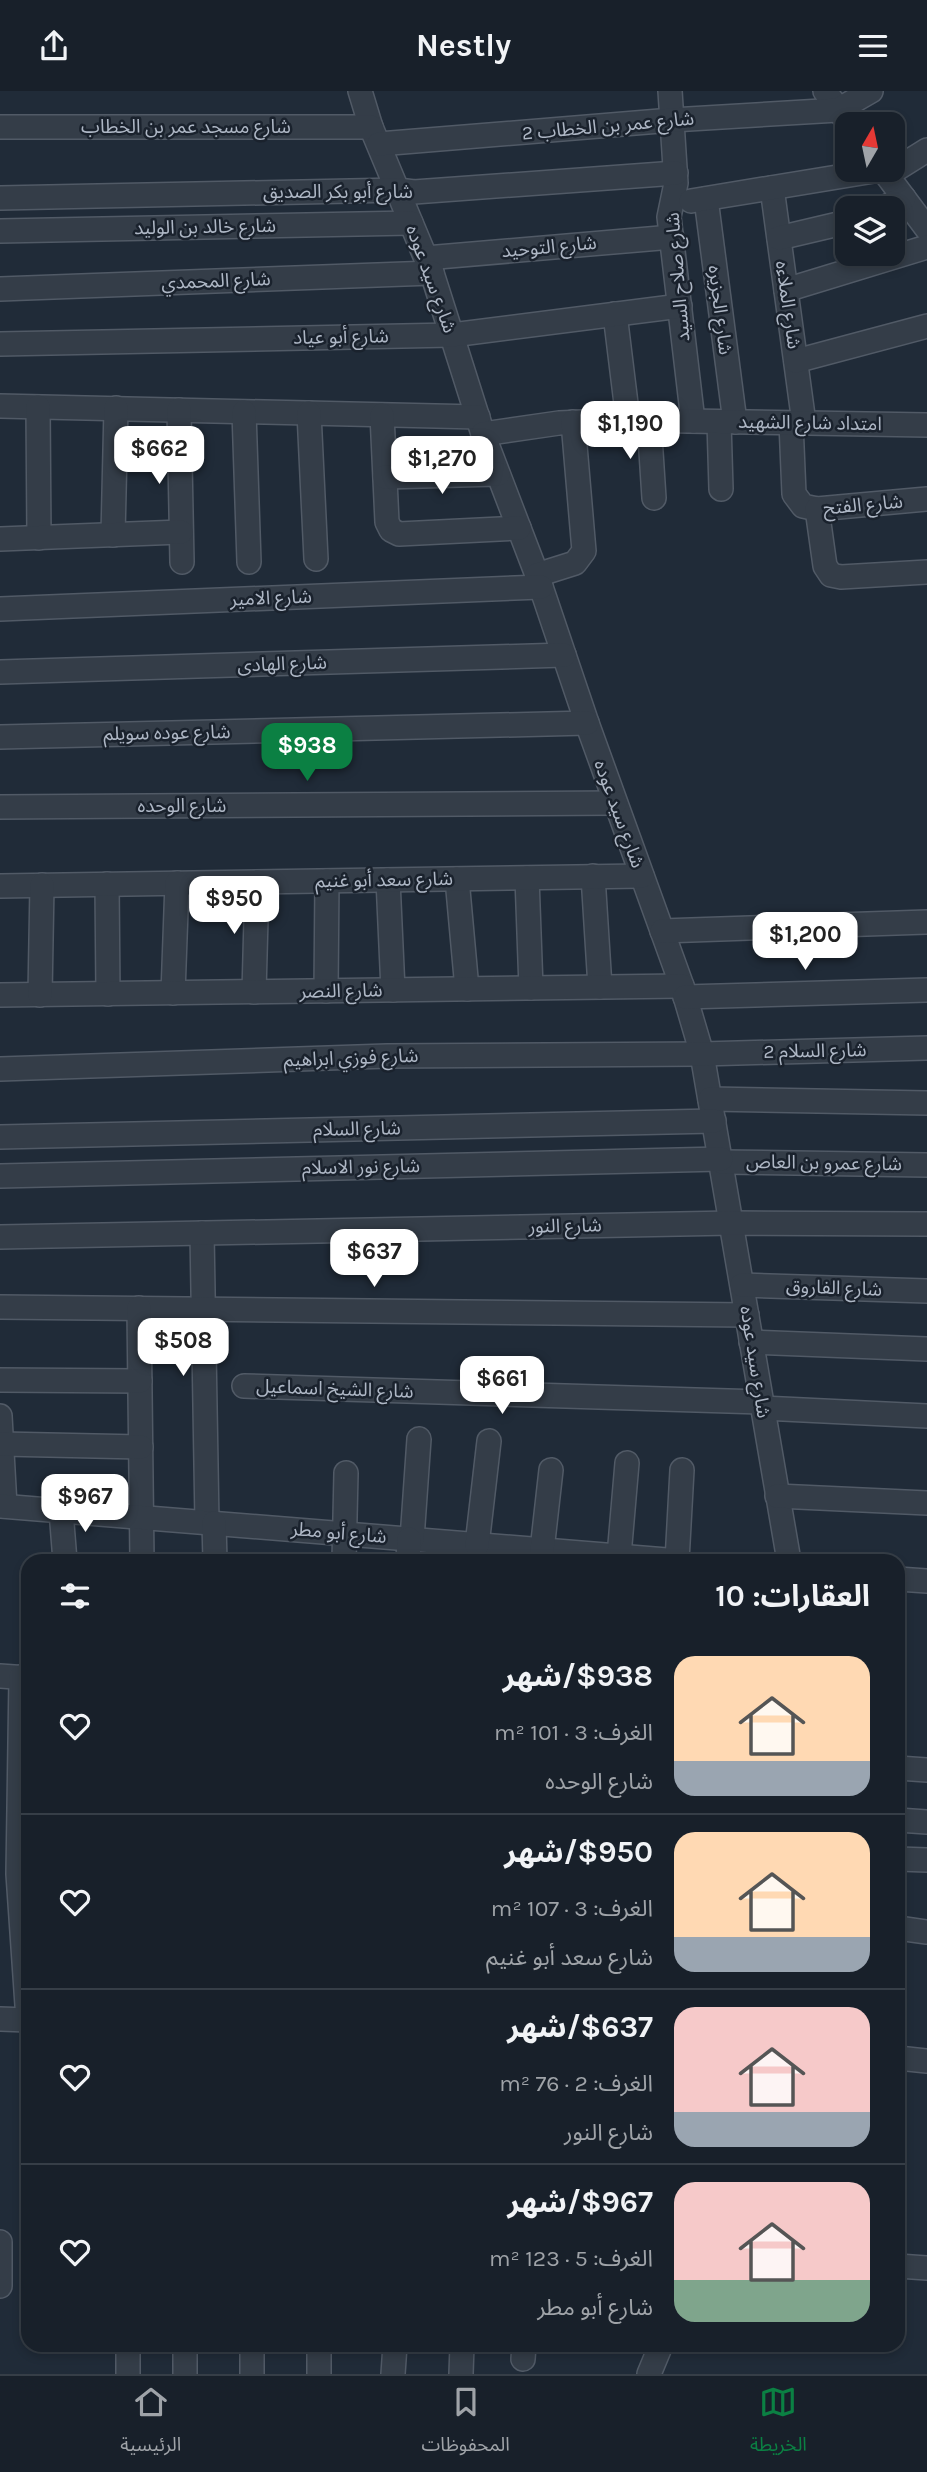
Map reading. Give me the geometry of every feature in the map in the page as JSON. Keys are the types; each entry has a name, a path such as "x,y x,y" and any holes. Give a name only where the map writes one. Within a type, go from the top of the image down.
{"street":[{"name":"شارع سيد عوده","path":"360,91 375,136 429,265 480,426 539,581 662,931 702,1054 788,1554"},
{"name":"شارع صلاح السيد","path":"670,91 676,173 675,194 669,217 693,421"},
{"path":"837,108 871,91"},
{"name":"شارع عمر بن الخطاب 2","path":"375,136 837,108"},
{"name":"شارع مسجد عمر بن الخطاب","path":"0,127 375,136"},
{"path":"905,160 927,149"},
{"name":"شارع أبو بكر الصديق","path":"0,198 398,190 414,193 676,173"},
{"path":"671,205 835,178"},
{"path":"893,182 918,211"},
{"name":"شارع الملاءه","path":"772,188 796,361 797,423"},
{"name":"شارع الجزيره","path":"706,199 727,422 721,489"},
{"name":"شارع خالد بن الوليد","path":"0,231 411,223"},
{"path":"779,238 835,225"},
{"name":"شارع التوحيد","path":"429,265 672,237"},
{"path":"786,290 927,247"},
{"name":"شارع المحمدي","path":"0,289 429,265"},
{"name":"شارع أبو عياد","path":"0,344 452,335 680,306"},
{"path":"615,314 654,498"},
{"path":"796,361 927,326"},
{"name":"امتداد شارع الشهيد","path":"0,406 382,415 480,426 638,420 927,425"},
{"path":"38,407 39,538"},
{"path":"113,535 116,408"},
{"path":"179,410 182,562"},
{"path":"244,411 249,562"},
{"path":"309,413 316,559"},
{"path":"382,415 387,522 391,530 399,534 519,528"},
{"name":"شارع الامير","path":"0,609 539,581 575,563 584,551 573,422"},
{"name":"شارع الفتح","path":"797,423 794,494 803,506 817,509 927,499"},
{"path":"385,477 498,474"},
{"path":"817,509 825,566 831,575 841,577 927,572"},
{"path":"0,539 181,532"},
{"name":"شارع الهادى","path":"0,672 564,655"},
{"name":"شارع عوده سويلم","path":"0,737 587,723"},
{"name":"شارع الوحده","path":"0,807 615,803"},
{"path":"593,876 600,987"},
{"name":"شارع سعد أبو غنيم","path":"0,886 642,876"},
{"path":"527,878 531,988"},
{"path":"457,879 467,989"},
{"path":"388,880 393,990"},
{"path":"326,991 327,881"},
{"path":"254,992 257,882"},
{"path":"173,993 177,883"},
{"path":"107,884 108,994"},
{"path":"40,995 42,885"},
{"path":"662,931 927,922"},
{"name":"شارع النصر","path":"0,995 600,987 683,992 927,990"},
{"name":"شارع السلام 2","path":"702,1054 927,1048"},
{"name":"شارع فوزي ابراهيم","path":"0,1069 387,1056 702,1054"},
{"name":"شارع السلام","path":"0,1137 927,1103"},
{"name":"شارع عمرو بن العاص","path":"721,1160 927,1165"},
{"name":"شارع نور الاسلام","path":"0,1176 721,1160"},
{"name":"شارع النور","path":"0,1237 732,1223 927,1224"},
{"path":"202,1233 210,1523 214,1554"},
{"name":"شارع الفاروق","path":"742,1285 927,1291"},
{"path":"0,1307 747,1315"},
{"path":"139,1308 142,1554"},
{"path":"751,1342 927,1349"},
{"path":"0,1380 140,1381"},
{"name":"شارع الشيخ اسماعيل","path":"244,1386 762,1405 927,1416"},
{"path":"0,1416 3,1506"},
{"path":"410,1546 419,1439"},
{"path":"480,1550 489,1441"},
{"path":"2,1444 141,1447"},
{"path":"612,1554 627,1463"},
{"path":"678,1554 682,1470"},
{"path":"536,1553 551,1471"},
{"path":"344,1554 346,1473"},
{"path":"777,1496 927,1503"},
{"name":"شارع أبو مطر","path":"3,1506 344,1534 410,1546 555,1554"},
{"path":"61,1511 64,1554"},
{"path":"905,1579 927,1581"},
{"path":"16,1677 16,1738 10,1774 21,1862"},
{"path":"905,1768 927,1770"},
{"path":"905,1820 927,1822"},
{"path":"905,1859 927,1860"},
{"path":"905,1929 927,1931"},
{"path":"0,2019 21,2020"},
{"path":"905,2059 927,2061"},
{"path":"0,2242 0,2286"},
{"path":"905,2266 927,2268"},
{"path":"128,2352 128,2374"},
{"path":"185,2352 185,2374"},
{"path":"252,2352 252,2374"},
{"path":"319,2352 319,2374"},
{"path":"393,2374 395,2352"},
{"path":"461,2374 462,2352"},
{"path":"649,2374 658,2352"}]}
